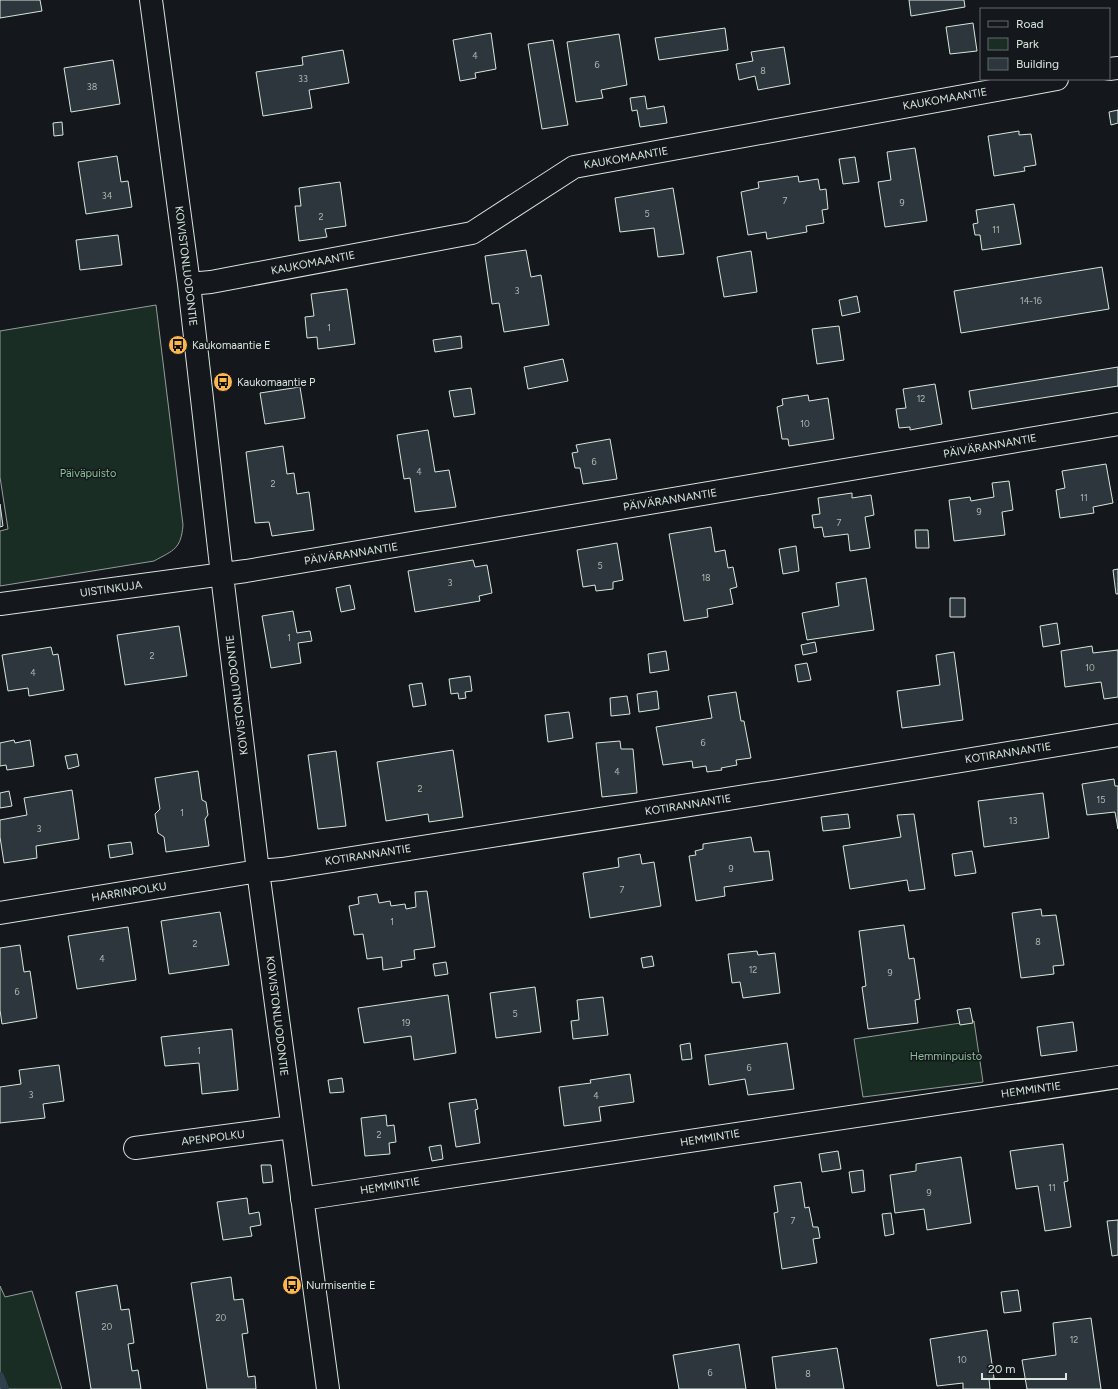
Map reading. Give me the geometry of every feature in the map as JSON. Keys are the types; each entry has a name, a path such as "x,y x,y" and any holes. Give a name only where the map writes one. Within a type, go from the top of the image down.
{"street":[{"name":"KOIVISTONLUODONTIE","path":"151,0 189,284 258,871 328,1389"},
{"name":"KAUKOMAANTIE","path":"189,284 211,282 472,233 574,167 1051,80"},
{"name":"PÄIVÄRANNANTIE","path":"222,575 1118,424"},
{"name":"UISTINKUJA","path":"0,604 222,575"},
{"name":"KOTIRANNANTIE","path":"258,871 282,869 791,789 1118,735"},
{"name":"HARRINPOLKU","path":"0,913 258,871"},
{"name":"HEMMINTIE","path":"302,1199 1118,1077"},
{"name":"APENPOLKU","path":"135,1148 292,1127"}],"green space":[{"name":"Päiväpuisto","path":"156,305 183,525 178,544 171,551 154,561 0,586 0,531 8,529 0,477 0,331"},
{"name":"Hemminpuisto","path":"974,1021 983,1082 863,1097 854,1039"},
{"path":"0,1286 5,1297 32,1291 62,1389 0,1389"}],"building":[{"path":"0,0 40,0 42,11 0,18"},
{"path":"909,0 964,0 965,7 911,16"},
{"path":"973,23 977,51 950,54 946,27"},
{"path":"725,28 728,50 659,60 655,38"},
{"path":"491,33 496,69 475,73 476,78 460,81 453,40"},
{"path":"619,34 627,85 601,90 603,98 576,102 567,42"},
{"path":"553,40 568,125 542,129 528,44"},
{"path":"784,47 790,84 758,90 755,76 739,80 736,64 753,61 751,52"},
{"path":"343,50 349,83 309,90 312,108 263,116 256,72 303,65 302,57"},
{"path":"113,60 120,104 71,112 64,68"},
{"path":"645,96 647,109 664,106 667,123 640,127 637,110 632,111 630,98"},
{"path":"1118,110 1118,123 1111,125 1109,112"},
{"path":"62,122 63,135 54,136 53,123"},
{"path":"1019,131 1019,135 1031,134 1036,165 1024,167 1025,171 994,176 988,136"},
{"path":"915,148 927,221 885,227 878,182 891,180 887,152"},
{"path":"117,156 121,182 128,181 132,207 86,214 78,162"},
{"path":"855,157 859,182 843,184 839,159"},
{"path":"798,176 799,182 818,179 820,190 826,189 828,209 822,210 824,223 806,226 807,232 767,239 766,232 748,235 741,192 759,188 758,182"},
{"path":"340,182 346,226 325,229 327,237 299,241 295,206 301,206 299,188"},
{"path":"673,188 684,254 658,257 654,228 620,232 615,198"},
{"path":"1014,204 1021,244 982,250 980,235 975,235 973,224 978,223 976,210"},
{"path":"118,235 122,265 80,270 76,240"},
{"path":"526,250 531,277 541,275 549,325 504,332 499,303 492,304 485,256"},
{"path":"751,251 757,292 724,297 717,257"},
{"path":"1102,267 1109,309 961,333 954,291"},
{"path":"347,289 355,344 318,349 317,337 307,338 305,317 314,316 311,294"},
{"path":"857,296 860,312 842,316 839,300"},
{"path":"839,326 844,360 817,364 812,329"},
{"path":"461,336 462,348 435,352 433,340"},
{"path":"563,359 568,381 528,389 524,367"},
{"path":"1118,367 1118,386 972,409 969,391"},
{"path":"935,384 942,424 910,430 910,427 899,428 896,409 906,408 903,389"},
{"path":"300,387 305,418 265,424 260,393"},
{"path":"471,388 475,414 454,417 449,391"},
{"path":"808,395 809,401 828,398 834,439 789,446 788,439 782,439 777,407 783,405 782,399"},
{"path":"428,430 435,472 449,470 456,507 415,512 410,478 404,479 397,435"},
{"path":"610,439 617,479 583,484 580,468 575,468 572,453 578,452 576,445"},
{"path":"283,446 287,474 294,473 297,494 309,492 314,530 272,536 269,522 255,523 246,452"},
{"path":"1106,464 1113,503 1093,507 1094,513 1060,518 1056,490 1065,488 1062,471"},
{"path":"1009,481 1013,510 1002,512 1005,535 954,541 949,500 970,497 971,501 994,497 992,483"},
{"path":"852,493 852,498 871,495 874,515 865,517 870,548 850,551 848,534 824,537 822,527 814,528 812,515 820,514 818,498"},
{"path":"0,504 3,526 0,527"},
{"path":"711,527 715,552 725,550 728,568 733,567 737,587 730,589 733,604 707,609 708,617 684,621 669,534"},
{"path":"915,530 928,530 929,548 916,548"},
{"path":"617,543 623,580 613,582 613,589 596,591 595,585 583,587 577,550"},
{"path":"796,546 799,571 783,574 779,549"},
{"path":"473,560 475,567 487,565 492,593 479,596 480,601 415,612 408,571"},
{"path":"1118,569 1118,594 1116,594 1113,570"},
{"path":"866,578 874,630 807,640 802,613 839,606 836,583"},
{"path":"350,585 355,609 341,612 336,588"},
{"path":"950,598 965,598 965,617 950,617"},
{"path":"293,611 297,633 310,631 312,641 298,643 301,663 271,668 262,616"},
{"path":"1057,623 1060,644 1043,647 1040,626"},
{"path":"179,626 187,676 125,685 117,635"},
{"path":"815,642 817,652 803,655 801,645"},
{"path":"1092,646 1093,653 1118,650 1118,697 1104,699 1101,682 1065,687 1061,651"},
{"path":"51,647 53,655 58,654 64,690 29,696 28,688 8,691 2,655"},
{"path":"666,651 669,670 650,673 648,654"},
{"path":"954,652 963,720 902,728 897,691 940,685 936,655"},
{"path":"807,663 811,680 798,682 795,665"},
{"path":"470,676 472,691 465,692 466,698 459,699 458,693 451,694 449,679"},
{"path":"422,683 426,705 413,707 409,685"},
{"path":"657,691 659,709 639,712 637,694"},
{"path":"736,692 741,721 744,721 751,758 736,760 737,765 721,768 722,770 707,772 706,766 693,768 692,761 663,765 656,727 712,718 708,696"},
{"path":"627,696 630,714 611,716 610,698"},
{"path":"569,712 573,738 548,742 545,715"},
{"path":"14,740 15,743 30,740 34,766 7,770 6,765 0,766 0,743"},
{"path":"620,741 621,749 633,749 637,793 602,797 596,743"},
{"path":"453,750 463,817 429,822 428,814 386,821 377,762"},
{"path":"336,751 346,826 318,829 308,755"},
{"path":"77,754 79,766 68,769 65,756"},
{"path":"198,771 202,800 206,802 208,815 205,819 209,846 166,852 164,837 158,833 155,814 160,809 155,778"},
{"path":"1114,779 1115,786 1118,786 1118,829 1115,812 1087,815 1082,784"},
{"path":"72,790 79,839 36,846 37,858 4,863 0,837 0,820 27,815 24,798"},
{"path":"9,791 12,806 0,808 0,793"},
{"path":"1043,793 1049,838 984,847 978,801"},
{"path":"848,814 850,828 823,831 821,817"},
{"path":"914,814 925,889 909,891 907,880 850,889 843,846 901,837 897,815"},
{"path":"751,837 754,852 769,851 773,880 724,887 725,896 696,901 689,856 696,855 695,851 703,849 703,844"},
{"path":"131,842 133,854 110,858 108,845"},
{"path":"972,851 976,873 955,876 952,854"},
{"path":"640,854 642,864 654,862 661,906 590,918 583,873 619,867 618,858"},
{"path":"427,891 435,947 414,950 415,959 401,961 402,967 383,970 382,957 367,959 363,934 354,935 349,906 359,904 358,897 377,894 379,903 390,901 391,906 405,904 406,909 416,907 415,892"},
{"path":"1041,909 1042,916 1056,915 1064,965 1053,966 1054,974 1021,978 1012,913"},
{"path":"220,912 229,965 169,974 161,921"},
{"path":"904,925 909,959 914,958 920,999 915,1000 918,1023 868,1029 862,987 866,986 859,931"},
{"path":"128,927 136,980 77,989 68,936"},
{"path":"20,945 24,972 30,971 37,1018 2,1024 0,1010 0,948"},
{"path":"757,951 758,955 775,953 780,993 743,998 740,982 732,983 728,954"},
{"path":"652,956 654,966 643,968 641,958"},
{"path":"446,962 448,974 435,976 433,964"},
{"path":"535,987 541,1032 496,1038 490,993"},
{"path":"448,995 456,1053 414,1060 411,1036 364,1043 358,1008"},
{"path":"603,997 608,1035 573,1039 571,1021 579,1020 577,1000"},
{"path":"970,1008 973,1023 960,1025 957,1010"},
{"path":"1073,1022 1077,1051 1041,1056 1037,1027"},
{"path":"232,1029 238,1090 202,1094 199,1063 165,1066 161,1037"},
{"path":"690,1043 692,1059 682,1060 680,1045"},
{"path":"787,1043 794,1089 748,1095 745,1079 709,1085 705,1055"},
{"path":"59,1065 64,1101 43,1104 45,1118 0,1123 0,1087 21,1084 19,1070"},
{"path":"630,1074 634,1102 599,1107 601,1121 564,1126 559,1087 591,1083 590,1080"},
{"path":"342,1078 344,1092 330,1093 328,1080"},
{"path":"476,1099 478,1109 475,1110 480,1143 456,1147 449,1103"},
{"path":"386,1115 387,1126 394,1125 396,1142 389,1143 390,1154 365,1156 361,1118"},
{"path":"1063,1144 1068,1181 1064,1182 1071,1227 1045,1231 1038,1186 1016,1189 1010,1151"},
{"path":"441,1145 443,1159 432,1161 429,1147"},
{"path":"838,1151 841,1169 822,1172 819,1154"},
{"path":"961,1157 971,1223 927,1230 924,1209 895,1213 890,1175 916,1171 916,1164"},
{"path":"261,1165 271,1165 273,1182 263,1183"},
{"path":"863,1170 865,1191 852,1193 849,1172"},
{"path":"801,1182 805,1208 809,1207 813,1227 818,1227 820,1238 813,1239 817,1263 782,1269 774,1213 778,1212 774,1186"},
{"path":"247,1198 249,1214 259,1212 261,1225 250,1227 252,1236 223,1240 217,1202"},
{"path":"891,1213 894,1234 885,1236 882,1214"},
{"path":"1118,1220 1118,1255 1112,1256 1107,1221"},
{"path":"231,1277 234,1300 243,1299 248,1333 242,1334 248,1377 255,1376 256,1389 207,1389 191,1283"},
{"path":"117,1285 121,1310 129,1309 134,1343 128,1344 132,1371 138,1370 141,1389 91,1389 76,1292"},
{"path":"1018,1290 1021,1311 1004,1313 1001,1292"},
{"path":"1091,1318 1101,1389 1027,1389 1022,1360 1056,1355 1053,1323"},
{"path":"987,1330 994,1378 989,1379 990,1389 963,1389 963,1383 937,1386 930,1339"},
{"path":"739,1344 746,1389 679,1389 673,1355"},
{"path":"837,1348 844,1389 776,1389 772,1357"}],"waterway":[{"path":"0,1376 5,1389"}],"place":[{"name":"Kaukomaantie E","path":"178,345"},
{"name":"Kaukomaantie P","path":"223,382"},
{"name":"Nurmisentie E","path":"292,1285"}]}
